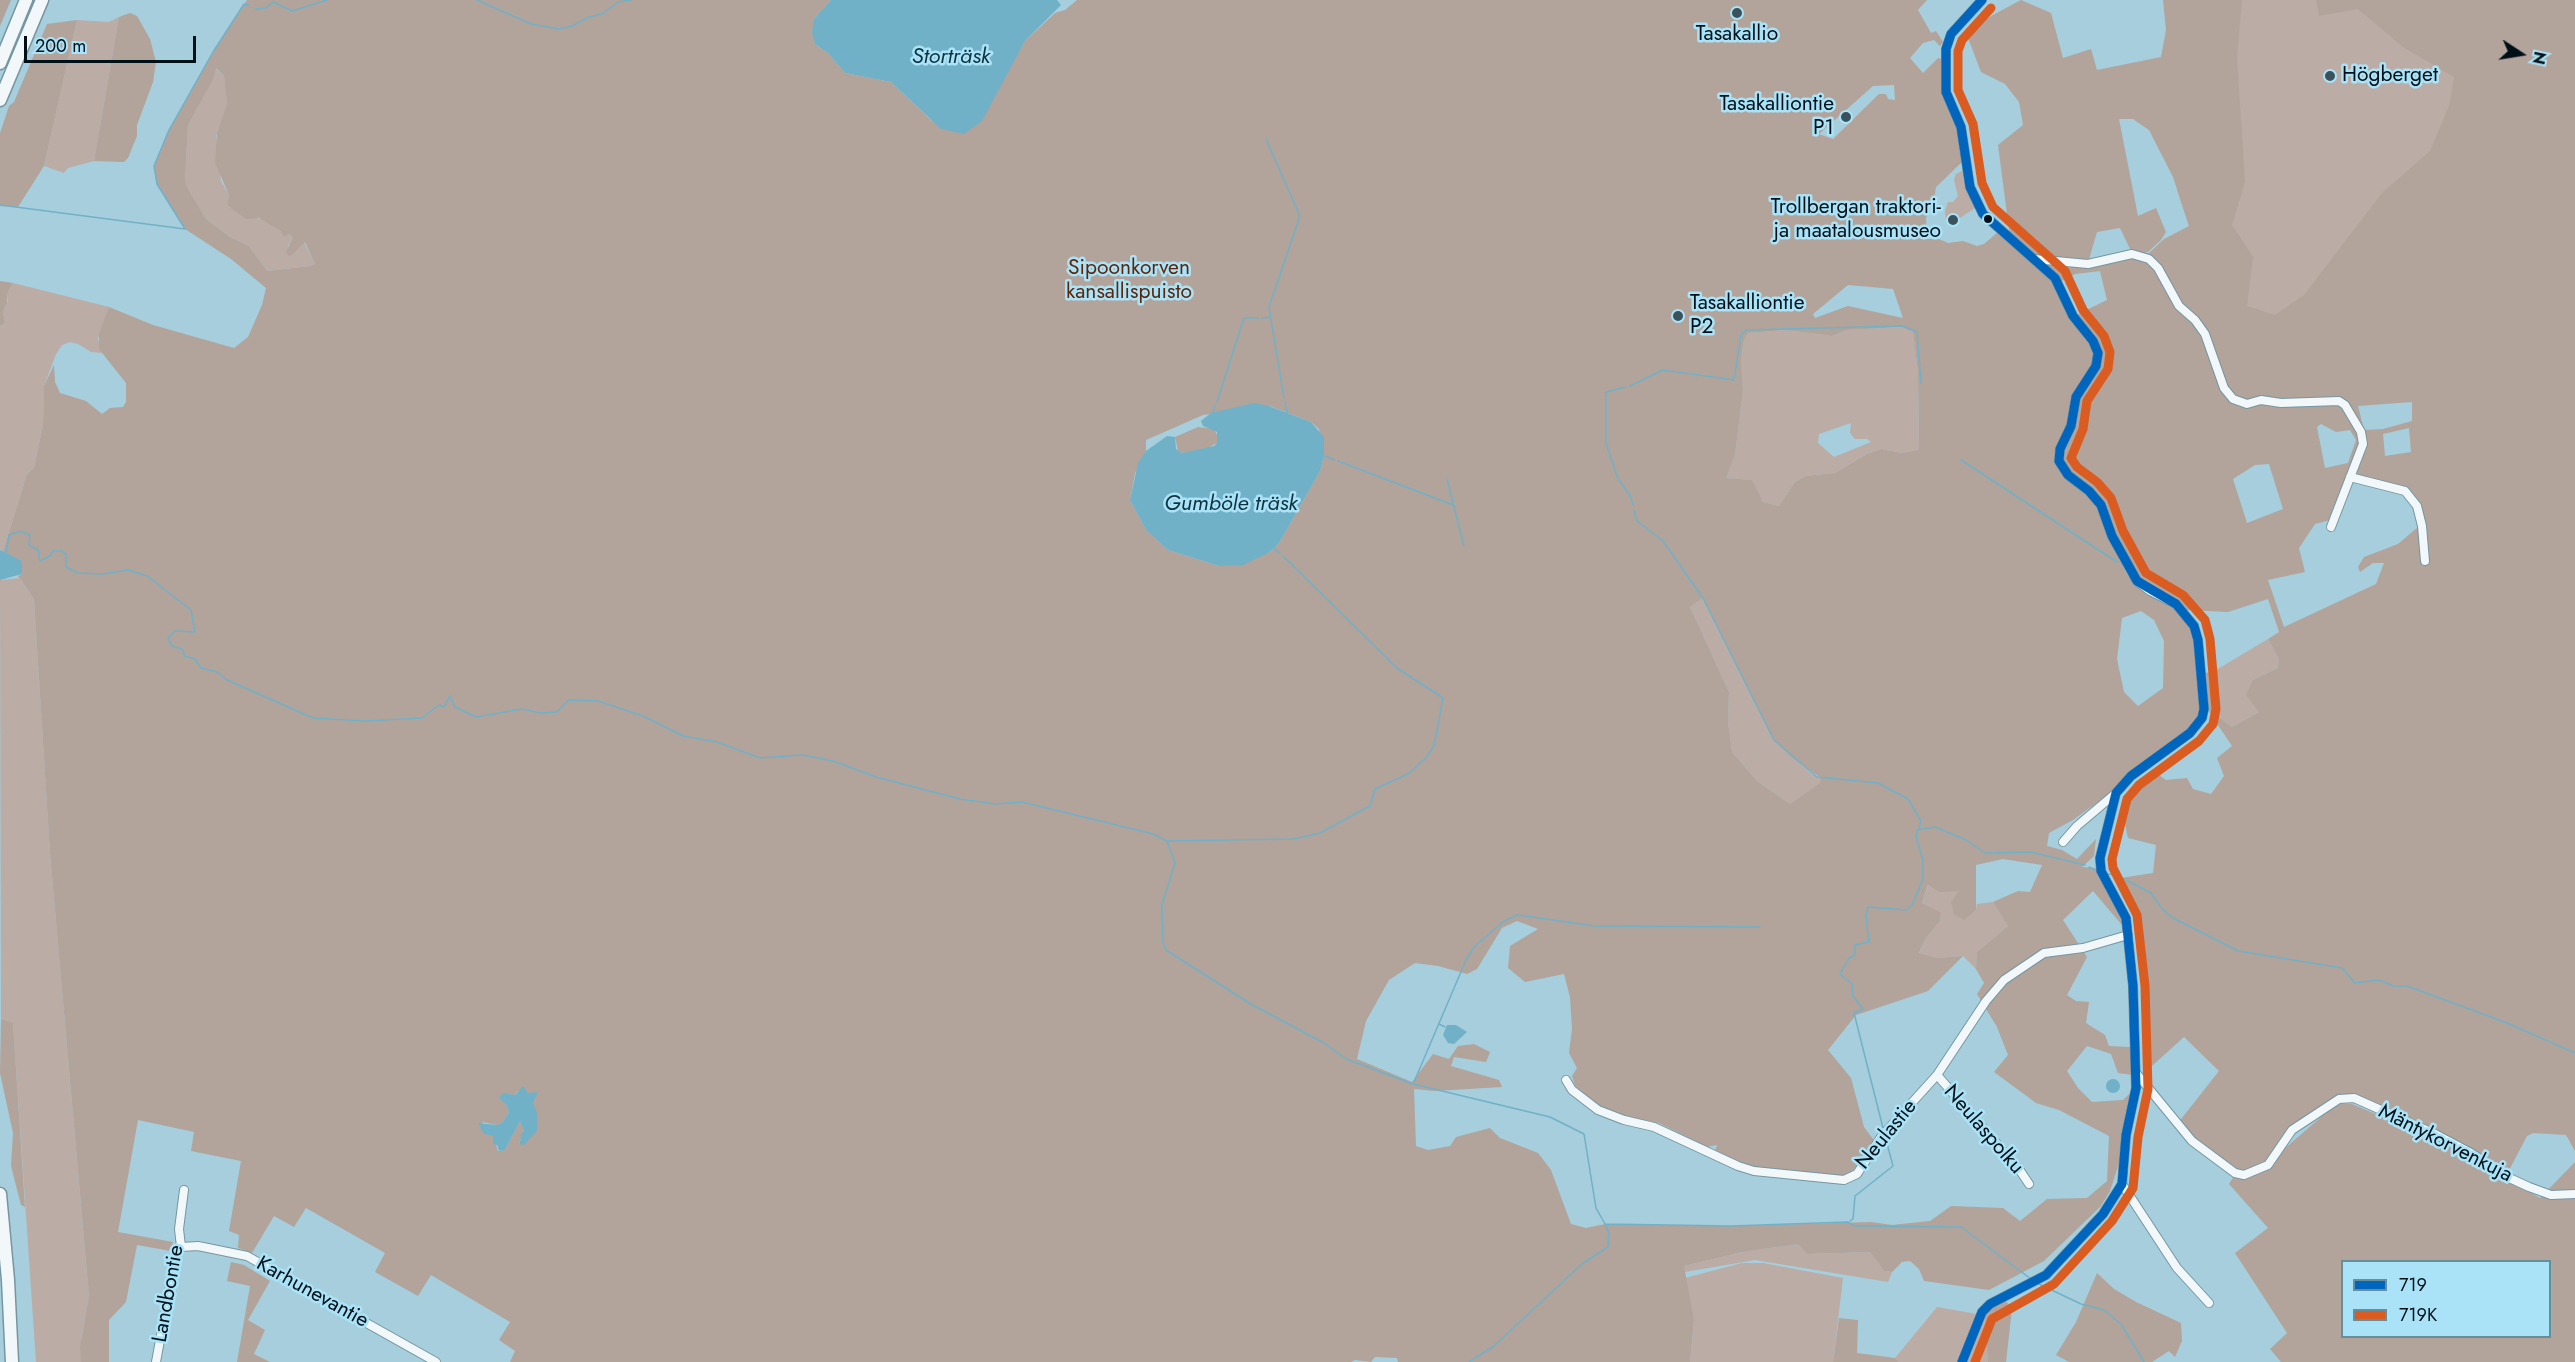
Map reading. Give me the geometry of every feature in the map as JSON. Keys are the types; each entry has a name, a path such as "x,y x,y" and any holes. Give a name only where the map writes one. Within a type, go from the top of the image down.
{"highway":[{"path":"0,63 26,0"},
{"path":"0,100 42,0"},
{"path":"0,1194 12,1362"}],"street":[{"path":"1982,0 1947,42 1946,92 1961,127 1970,187 1978,208 2055,278 2073,316 2093,341 2098,353 2096,366 2076,397 2071,426 2060,449 2059,461 2068,474 2089,491 2101,505 2112,536 2130,572 2144,587 2183,610 2193,626 2198,640 2204,698 2202,718 2190,733 2131,776 2063,842"},
{"path":"2034,259 2088,264 2132,254 2154,263 2179,306 2195,320 2205,334 2224,388 2233,399 2247,404 2261,400 2281,403 2339,401 2344,405 2361,432 2363,444 2331,526"},
{"path":"2349,477 2405,491 2417,506 2422,526 2425,561"},
{"path":"1962,1362 1982,1312 1990,1304 2032,1283 2052,1269 2103,1214 2122,1184 2126,1135 2134,1106 2136,1073 2133,986 2126,918 2101,871 2100,858 2107,822 2116,793"},
{"name":"Neulastie","path":"1566,1080 1572,1090 1598,1110 1618,1119 1654,1127 1754,1171 1844,1180 1857,1174 1884,1134 1936,1075 1993,992 2027,962 2044,952 2083,948 2128,936"},
{"name":"Mäntykorvenkuja","path":"2136,1073 2192,1141 2235,1173 2244,1175 2268,1165 2292,1130 2339,1098 2354,1098 2435,1134 2471,1153 2505,1176 2529,1187 2551,1195 2575,1194"},
{"name":"Neulaspolku","path":"1936,1075 2019,1168 2029,1184"},
{"path":"2122,1184 2177,1268 2209,1303"},
{"name":"Landbontie","path":"156,1362 175,1259 182,1247 179,1229 184,1190"},
{"name":"Karhunevantie","path":"182,1247 198,1245 247,1256 436,1362"}],"shaded area":[{"path":"2212,0 2575,0 2253,417 2177,190 2168,52"},
{"path":"119,17 94,161 68,168 64,173 44,166 77,20 109,22"},
{"path":"215,68 224,76 227,103 216,136 221,181 229,195 227,205 241,214 264,220 293,237 288,246 290,257 304,242 315,264 267,271 249,246 230,237 206,219 188,189 185,180 188,125 213,80"},
{"path":"1962,171 1965,173 1975,208 1951,224 1946,221 1953,219 1951,216 1946,220 1945,211 1948,202 1953,202 1958,196 1954,180 1956,174"},
{"path":"13,283 109,307 98,339 102,353 91,352 70,342 62,345 56,354 44,386 43,425 34,468 27,474 3,552 0,550 0,326 5,323 3,312 8,301 8,291"},
{"path":"1903,327 1913,332 1918,373 1919,450 1901,453 1882,449 1867,454 1835,473 1806,476 1795,482 1779,506 1763,502 1751,480 1726,478 1735,455 1743,390 1741,358 1744,340 1748,333 1786,330 1832,336 1846,330","holes":["1851,423 1850,433 1855,439 1867,439 1871,442 1834,457 1818,443 1819,434"]},
{"path":"19,578 34,599 50,853 89,1297 81,1339 81,1362 36,1362 13,1024 1,1019 0,580"},
{"path":"1703,598 1774,740 1813,775 1821,778 1821,783 1790,804 1757,781 1732,752 1728,722 1729,692 1690,607"},
{"path":"2268,639 2279,659 2278,668 2253,680 2259,712 2232,727 2216,715 2216,670"},
{"path":"1929,884 1960,891 1954,914 1964,919 1976,910 1977,904 1993,902 2008,926 1977,952 1976,969 1963,956 1936,958 1919,954 1926,938 1940,921 1941,914 1922,903"},
{"path":"1798,1244 1807,1254 1870,1252 1884,1271 1892,1272 1888,1282 1755,1260 1685,1272 1684,1266 1742,1252"},
{"path":"1742,1263 1763,1263 1843,1278 1833,1362 1690,1362 1694,1321 1685,1278"},
{"path":"1937,1307 1977,1314 1960,1362 1899,1362 1895,1358"},
{"path":"1985,1316 1988,1362 1965,1362 1978,1329"}],"green space":[{"path":"0,0 11,0 0,26"},
{"name":"Sipoonkorven kansallispuisto","path":"247,0 831,0 814,19 815,44 828,53 845,73 891,82 932,121 1010,66 1025,41 1055,13 1065,10 1077,0 1927,0 1918,10 1931,33 1936,31 1943,42 1940,46 1934,40 1923,43 1910,58 1923,73 1938,58 1942,59 1944,93 1960,134 1963,161 1936,187 1934,200 1926,218 1927,239 1939,239 1948,243 1963,241 1977,246 1984,244 1998,232 2052,280 2095,354 2093,365 2073,396 2068,425 2057,448 2056,462 2066,477 2087,493 2098,507 2108,537 2127,574 2142,590 2181,612 2194,641 2201,709 2188,731 2129,774 2113,791 2073,820 2049,833 2047,846 2062,850 2077,859 2096,839 2094,856 2082,867 2095,868 2123,919 2122,925 2093,891 2063,920 2087,957 2067,995 2076,1001 2089,1002 2086,1023 2105,1035 2109,1046 2130,1047 2133,1075 2118,1073 2111,1054 2087,1046 2067,1071 2078,1088 2092,1102 2123,1100 2130,1093 2121,1135 2119,1163 2110,1191 2101,1206 2044,1261 1989,1290 1924,1281 1919,1269 1910,1261 1902,1262 1892,1272 1884,1271 1870,1252 1807,1254 1798,1244 1742,1252 1684,1266 1694,1320 1690,1362 1398,1362 1397,1358 1375,1357 1371,1362 1355,1360 1351,1362 510,1362 515,1351 499,1340 510,1322 431,1275 418,1296 375,1272 385,1253 306,1208 294,1227 274,1216 252,1253 238,1248 239,1235 229,1231 241,1161 191,1151 194,1132 138,1120 118,1232 173,1242 171,1251 137,1245 126,1302 109,1320 109,1362 81,1362 80,1346 89,1296 50,853 34,599 18,576 22,574 3,552 27,474 34,468 43,425 44,386 54,365 55,382 60,393 86,401 102,414 110,408 123,407 126,402 126,383 99,349 99,334 109,307 153,325 234,348 248,337 262,305 266,288 231,259 185,229 157,184 154,166 169,130 213,52","holes":["216,68 224,76 227,103 217,133 215,163 229,195 227,205 246,219 259,218 281,231 284,237 288,234 293,237 286,252 290,257 305,242 315,264 267,271 249,246 230,237 206,219 185,180 188,125 213,80","1894,85 1895,100 1888,99 1886,94 1879,94 1833,139 1819,134 1873,86","1848,285 1893,289 1903,318 1848,306 1815,318 1813,314","1903,327 1913,332 1918,373 1919,450 1901,453 1882,449 1867,454 1835,473 1806,476 1795,482 1779,506 1763,502 1752,480 1726,478 1735,455 1743,390 1741,358 1744,340 1748,333 1786,330 1832,336 1846,330","1270,406 1311,422 1319,429 1324,456 1320,471 1279,543 1268,553 1219,566 1168,550 1146,530 1130,500 1135,473 1146,451 1146,440 1203,415","1703,598 1774,740 1791,757 1821,778 1820,783 1790,804 1757,781 1732,752 1728,722 1729,692 1690,607","2141,611 2154,620 2164,641 2163,688 2138,706 2124,692 2117,659 2122,618","2003,859 2042,865 2030,892 2018,891 1993,902 2008,926 1977,952 1976,969 1984,983 1977,994 1997,1027 2008,1055 1994,1072 2036,1103 2059,1110 2109,1136 2107,1181 2087,1198 2047,1199 2020,1221 2003,1208 1951,1206 1930,1221 1892,1225 1871,1222 1731,1226 1605,1224 1586,1228 1571,1224 1551,1170 1538,1153 1500,1138 1490,1128 1456,1137 1450,1146 1428,1150 1416,1146 1414,1089 1435,1091 1502,1087 1499,1080 1451,1066 1454,1057 1486,1062 1490,1052 1474,1044 1458,1046 1449,1059 1433,1054 1412,1082 1357,1059 1366,1021 1389,980 1415,963 1438,966 1467,974 1477,969 1502,928 1517,921 1538,929 1510,946 1508,968 1525,982 1564,974 1570,997 1572,1029 1569,1053 1577,1068 1572,1076 1575,1085 1589,1101 1613,1114 1659,1123 1707,1147 1717,1145 1715,1151 1748,1166 1847,1177 1876,1143 1864,1127 1851,1078 1828,1050 1856,1015 1928,991 1963,956 1936,958 1919,953 1926,938 1940,921 1941,913 1922,903 1928,885 1940,892 1959,891 1951,902 1954,914 1964,920 1976,910 1976,865","518,1091 534,1094 536,1097 532,1103 536,1118 519,1143 524,1131 520,1121 505,1150 498,1151 493,1136 482,1122 497,1125 503,1122 509,1112 506,1104"]},
{"path":"2021,0 2051,13 2063,58 2091,49 2097,70 2161,57 2166,30 2163,0 2242,0 2237,58 2245,182 2232,225 2253,257 2247,306 2275,315 2304,295 2382,193 2430,151 2449,106 2454,77 2403,47 2358,9 2319,16 2316,0 2575,0 2575,1151 2566,1135 2533,1133 2527,1136 2507,1174 2439,1134 2339,1096 2290,1130 2268,1162 2253,1172 2237,1173 2216,1159 2178,1123 2219,1071 2184,1037 2144,1073 2141,984 2135,910 2114,879 2153,873 2156,845 2128,838 2121,804 2153,771 2166,780 2187,778 2193,789 2211,794 2224,776 2217,758 2232,746 2208,710 2206,673 2216,670 2216,715 2232,727 2259,712 2246,695 2253,680 2278,668 2279,659 2268,639 2279,632 2268,599 2228,612 2187,610 2178,601 2140,579 2115,535 2104,503 2091,488 2071,472 2063,460 2063,450 2080,398 2099,367 2102,353 2096,339 2076,315 2107,300 2100,271 2075,274 2060,282 2041,261 2088,264 2139,256 2149,253 2164,239 2189,226 2173,177 2149,130 2133,119 2119,119 2138,216 2156,208 2166,232 2161,240 2148,252 2138,255 2132,253 2120,228 2097,232 2088,263 2039,258 2010,237 1998,145 2023,125 2019,102 2005,84 1981,72 1965,30","holes":["2412,402 2412,421 2383,429 2364,430 2358,406","2321,424 2336,432 2350,430 2356,440 2348,463 2325,468 2317,427","2409,428 2411,452 2385,456 2383,434","2269,464 2283,509 2247,523 2233,479 2255,465","2349,473 2407,488 2424,522 2398,544 2364,557 2358,567 2360,572 2373,563 2384,563 2376,584 2284,627 2268,580 2305,572 2299,548 2315,524 2330,520"]},
{"path":"130,13 137,16 150,39 156,62 153,82 128,158 124,162 94,161 119,17"},
{"path":"77,20 44,166 18,207 0,206 0,133 9,106 14,102 47,24"},
{"path":"0,281 13,283 8,291 7,303 3,312 5,323 0,326"},
{"path":"1198,427 1214,429 1218,437 1217,443 1206,449 1186,454 1178,451 1175,437"},
{"path":"1,1019 13,1023 25,1207 21,1205 11,1166 13,1133 0,1073"},
{"path":"2341,1104 2352,1104 2436,1140 2540,1198 2575,1162 2575,1362 2281,1362 2270,1349 2287,1333 2235,1253 2268,1228 2229,1184 2234,1176 2268,1168 2283,1150 2328,1111"},
{"path":"231,1262 244,1265 270,1281 248,1320 265,1330 254,1354 270,1362 237,1362 250,1286 227,1281"},
{"path":"2097,1273 2114,1289 2181,1323 2182,1341 2175,1357 2169,1351 2152,1362 2069,1362 2056,1355 2076,1322"},
{"path":"2005,1300 2012,1308 2006,1362 1988,1362 1985,1316 1992,1307"},
{"path":"1839,1318 1858,1320 1857,1353 1895,1358 1899,1362 1833,1362"}],"water":[{"name":"Storträsk","path":"831,0 1057,0 1061,5 1025,41 982,121 964,134 941,129 891,82 845,73 828,53 815,44 812,32 814,19"},
{"name":"Gumböle träsk","path":"1254,403 1269,406 1311,422 1324,437 1324,456 1320,471 1279,543 1268,553 1243,565 1219,566 1168,550 1146,530 1130,500 1138,463 1146,451 1167,436 1175,437 1176,449 1182,453 1214,446 1217,443 1217,432 1203,426 1201,421 1211,413"},
{"path":"0,550 22,561 22,574 0,580"},
{"path":"1447,1025 1456,1025 1467,1032 1454,1044 1448,1043 1443,1035"},
{"path":"2110,1079 2116,1079 2120,1086 2116,1093 2110,1093 2106,1089 2106,1083"},
{"path":"523,1086 528,1093 538,1092 533,1103 537,1113 537,1131 524,1145 520,1144 521,1134 524,1131 520,1121 505,1150 499,1151 497,1145 493,1144 493,1136 484,1134 478,1123 497,1125 503,1122 509,1112 506,1104 499,1098 503,1093 515,1095"}],"waterway":[{"path":"255,9 266,8 273,2 292,11 327,0"},
{"path":"477,0 531,24 559,29 602,14 618,2 631,0"},
{"path":"0,205 185,229 157,184 154,166 169,130 213,52 244,4 249,5"},
{"path":"1266,139 1300,216 1269,307 1284,398"},
{"path":"1262,318 1270,317"},
{"path":"1217,402 1244,318 1258,318"},
{"path":"1630,386 1663,370 1734,380 1741,335 1746,330 1902,326 1917,332 1921,383"},
{"path":"1626,387 1606,392 1606,443 1618,479 1630,495 1633,505"},
{"path":"1285,402 1287,413"},
{"path":"1213,413 1215,406"},
{"path":"1324,456 1335,460"},
{"path":"1961,460 2117,562"},
{"path":"1338,461 1453,505"},
{"path":"1447,479 1464,546"},
{"path":"1634,510 1637,521 1663,541 1703,598 1774,740 1817,777 1878,783 1908,799 1921,821 1916,837 1923,860 1923,879 1912,905 1906,910 1868,907 1866,916 1869,942 1855,945 1855,955 1849,958 1840,974 1852,984 1853,996 1863,1009 1854,1013 1883,1128"},
{"path":"6,552 9,535 20,531 30,535 29,545 38,550 40,561 50,556 53,551 61,551 66,554 66,567 78,573 103,574 128,570 147,576 191,610 195,632 175,631 168,638 172,646 182,649 185,656 195,659 201,668 217,672 227,680 313,718 365,721 422,718 439,705 444,707 450,696 455,707 476,717 522,709 540,713 557,712 569,700 598,701 643,716 683,736 717,742 760,758 802,755 833,761 876,777 960,799 995,804 1022,802 1153,834 1167,841 1175,863 1162,905 1163,942 1166,950 1249,1003 1324,1043 1346,1059 1413,1084 1550,1117 1584,1134 1596,1208 1605,1224 1731,1226 1848,1222 1854,1226 1961,1227 2031,1279"},
{"path":"1274,548 1280,554"},
{"path":"1167,841 1294,839 1320,833 1370,806 1375,789 1408,774 1426,758 1434,746 1443,698 1397,668 1283,556"},
{"path":"1917,830 1935,827 1966,840 1985,853 2030,852 2085,865"},
{"path":"2089,867 2099,872"},
{"path":"2107,874 2116,875 2151,893 2162,909 2173,918 2238,951 2342,968 2355,983 2379,980 2393,986 2407,986 2507,1023 2575,1053"},
{"path":"1414,1082 1466,960 1474,947 1504,921 1518,915 1594,926 1760,927"},
{"path":"1439,1024 1445,1027"},
{"path":"1850,1221 1853,1219 1855,1196 1893,1166 1885,1136"},
{"path":"1469,1362 1494,1346 1582,1264 1608,1247 1609,1233 1605,1224"},
{"path":"2039,1284 2081,1304 2104,1310 2121,1324 2144,1362"}],"transit line":[{"name":"719","path":"1962,1362 1982,1312 1990,1304 2046,1275 2103,1214 2122,1184 2126,1135 2136,1088 2133,986 2126,918 2101,871 2100,858 2116,793 2131,776 2190,733 2202,718 2204,709 2198,640 2194,626 2176,604 2137,581 2112,536 2101,505 2089,491 2068,475 2059,461 2060,449 2071,426 2076,397 2096,366 2098,353 2093,341 2073,316 2055,278 1983,214 1970,187 1961,127 1946,92 1946,49 1951,34 1982,0"},
{"name":"719K","path":"1975,1362 1992,1319 2054,1284 2112,1221 2133,1188 2138,1137 2148,1089 2145,986 2137,915 2113,868 2112,859 2127,799 2139,785 2199,741 2213,724 2216,709 2210,639 2205,620 2183,595 2146,573 2123,531 2111,498 2097,482 2077,467 2071,458 2083,429 2087,401 2108,369 2110,352 2104,336 2083,310 2065,271 1993,207 1982,183 1973,124 1958,90 1958,51 1962,40 1991,8"}],"place":[{"name":"Tasakallio","path":"1737,13"},
{"name":"Högberget","path":"2330,76"},
{"name":"Tasakalliontie P1","path":"1846,117"},
{"name":"Trollbergan traktori- ja maatalousmuseo","path":"1953,220"},
{"name":"Tasakalliontie P2","path":"1678,316"}]}
